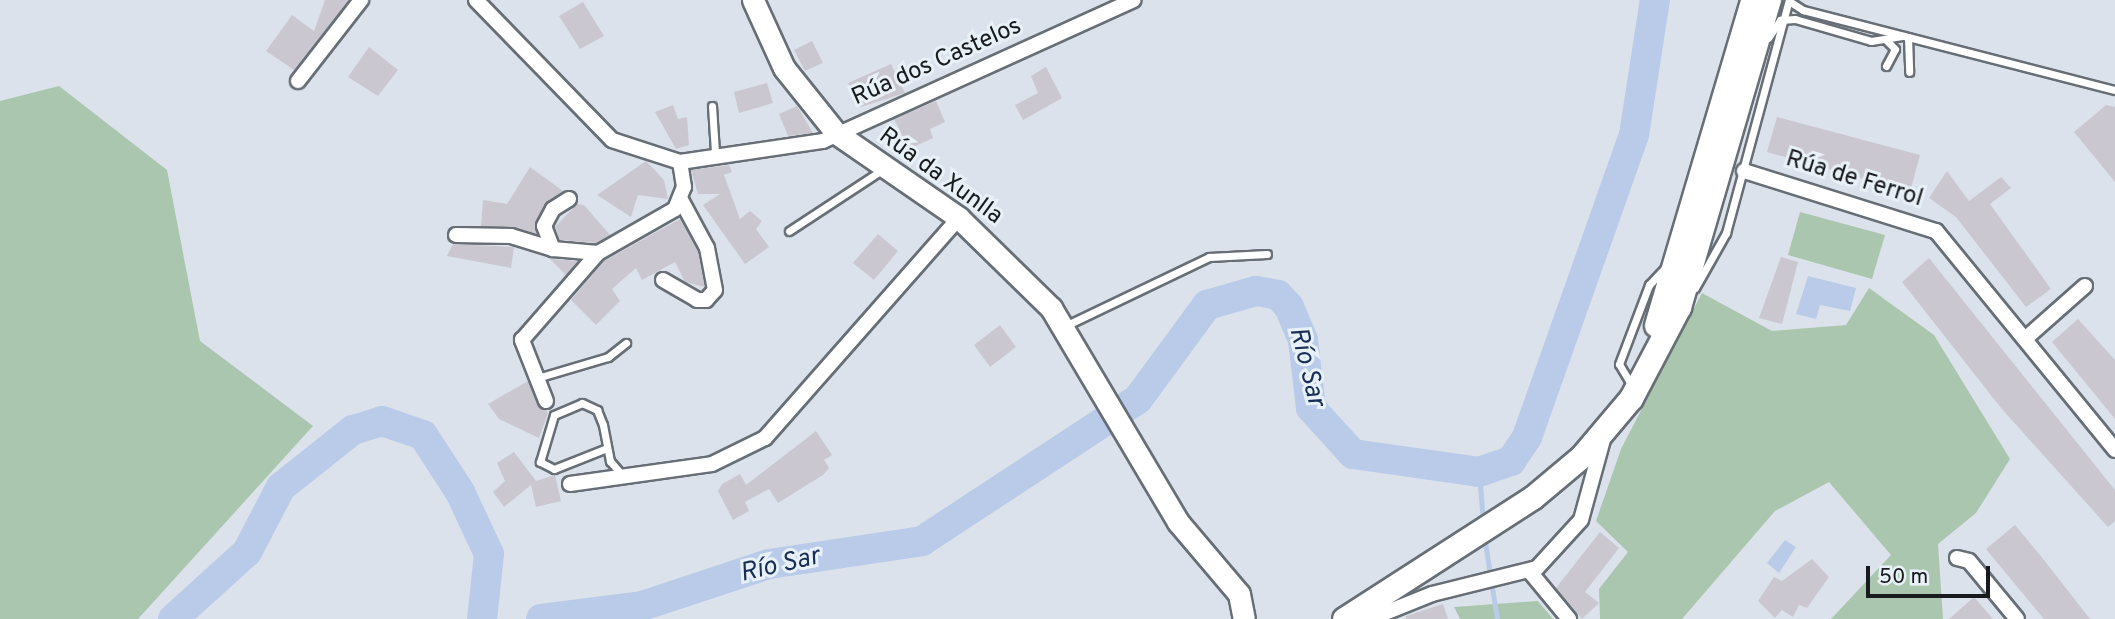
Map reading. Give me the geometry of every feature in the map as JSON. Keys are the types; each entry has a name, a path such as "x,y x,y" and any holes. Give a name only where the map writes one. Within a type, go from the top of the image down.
{"main road":[{"path":"1607,428 1631,384 1663,304 1688,220 1766,11"},
{"path":"1360,619 1522,505 1607,428 1659,353 1685,289 1766,11"},
{"path":"1344,619 1429,568"}],"street":[{"path":"298,81 361,0"},
{"path":"476,0 612,140 680,162 715,153 809,143 836,133"},
{"name":"Rúa da Xunlla","path":"753,0 784,68 836,133 959,218 1026,279 1064,326 1185,532 1235,587 1244,619"},
{"name":"Rúa dos Castelos","path":"836,133 1134,0"},
{"path":"663,280 697,300 706,300 715,290 707,248 681,200 680,162"},
{"name":"Rúa de Ferrol","path":"1744,171 1936,230 2115,450"},
{"path":"553,249 544,226 553,209 569,199"},
{"path":"547,401 523,340 598,253 632,237 681,200"},
{"path":"570,484 712,464 765,438 959,218"},
{"path":"456,235 511,236 553,249 598,253"},
{"path":"2025,339 2085,286"},
{"path":"1370,619 1455,587 1531,572 1578,526 1607,428"},
{"path":"1957,558 1969,561 2017,619"},
{"path":"1531,572 1569,619"}],"lane":[{"path":"1663,304 1766,11 1788,0 1803,10 2115,90"},
{"path":"1766,11 1885,40 1906,36"},
{"path":"1659,353 1724,236 1744,171 1766,11"},
{"path":"1692,293 1762,54 1766,11"},
{"path":"1886,66 1906,36"},
{"path":"1906,36 1909,72"},
{"path":"1885,40 1895,49"},
{"path":"1906,52 1927,43"},
{"path":"712,106 715,153"},
{"path":"789,231 885,168"},
{"path":"1631,384 1619,364 1649,285 1679,249"},
{"path":"1064,326 1209,257 1267,254"},
{"path":"536,378 608,357 626,343"},
{"path":"607,448 554,469 540,461 554,415 576,403 597,410 607,448 623,477"}],"green space":[{"path":"59,86 167,170 200,341 313,426 138,619 0,619 0,101"},
{"path":"1800,212 1885,235 1872,279 1788,255"},
{"path":"1869,288 1934,335 2010,459 1976,513 1938,544 1943,619 1831,619 1891,555 1829,482 1775,511 1682,619 1600,619 1599,589 1628,552 1596,521 1621,449 1702,293 1772,331 1846,325"},
{"path":"1538,601 1553,619 1460,619 1454,607"}],"water":[{"path":"1808,276 1856,288 1850,311 1820,305 1816,319 1796,314"},
{"path":"1785,540 1796,547 1779,573 1767,563"}],"building":[{"path":"325,0 349,0 294,70 266,51 292,15 314,31"},
{"path":"583,2 604,36 580,49 559,16"},
{"path":"812,41 823,63 805,71 794,50"},
{"path":"369,47 398,70 378,96 348,77"},
{"path":"891,64 905,93 861,107 848,83"},
{"path":"1046,67 1062,98 1023,120 1015,105 1038,93 1031,76"},
{"path":"767,83 773,103 739,113 734,92"},
{"path":"936,101 945,122 930,129 933,138 909,149 894,119"},
{"path":"673,105 678,119 687,117 689,145 676,149 655,112"},
{"path":"2106,105 2115,107 2115,182 2074,132"},
{"path":"797,106 813,133 788,136 779,114"},
{"path":"1777,117 1920,155 1910,192 1767,152"},
{"path":"646,161 664,180 668,199 638,195 631,217 597,195"},
{"path":"729,165 732,172 724,175 740,219 750,211 762,221 756,229 769,247 745,264 703,205 720,194 698,194 691,170"},
{"path":"530,167 563,191 544,205 537,234 481,226 483,200 507,204"},
{"path":"1947,171 1969,201 2001,177 2011,188 1990,204 2051,289 2026,307 1956,217 1929,198"},
{"path":"577,204 584,205 610,235 596,243 560,240 555,227"},
{"path":"680,219 698,252 705,287 685,282 675,262 642,280 636,268 612,289 620,301 596,325 571,300 604,261"},
{"path":"878,234 898,251 874,280 853,263"},
{"path":"453,244 514,247 511,268 447,256"},
{"path":"1781,257 1798,262 1782,324 1759,318"},
{"path":"549,258 552,259 578,261 566,275"},
{"path":"1929,258 2115,490 2115,521 2108,527 2001,408 1902,282"},
{"path":"2078,319 2115,360 2115,419 2052,342"},
{"path":"1000,325 1016,347 990,367 974,345"},
{"path":"528,381 548,413 539,438 499,419 488,404"},
{"path":"816,431 832,455 824,460 829,468 823,475 778,503 769,489 745,502 749,511 733,520 718,491 722,484 740,474 746,485"},
{"path":"514,452 536,481 555,475 561,501 536,507 531,485 504,507 493,492 505,481 497,463"},
{"path":"2015,525 2090,619 2044,619 1986,549"},
{"path":"1600,532 1619,548 1585,592 1599,603 1582,619 1556,588"},
{"path":"1812,559 1829,577 1807,608 1799,605 1793,617 1782,610 1775,618 1758,601 1774,577 1782,581"},
{"path":"1974,597 1993,619 1949,619"},
{"path":"1443,604 1448,619 1406,619 1406,616"}],"waterway":[{"name":"Río Sar","path":"541,619 642,606 769,564 922,541 1138,399 1207,305 1256,291 1278,295 1289,307 1303,340 1311,408 1353,454 1479,472 1511,461 1527,437 1634,135 1655,0"},
{"name":"Río Sar","path":"173,619 247,552 281,487 353,430 382,421 423,435 460,492 489,554 482,619"},
{"path":"1479,472 1483,522"},
{"path":"1484,536 1497,619"}]}
